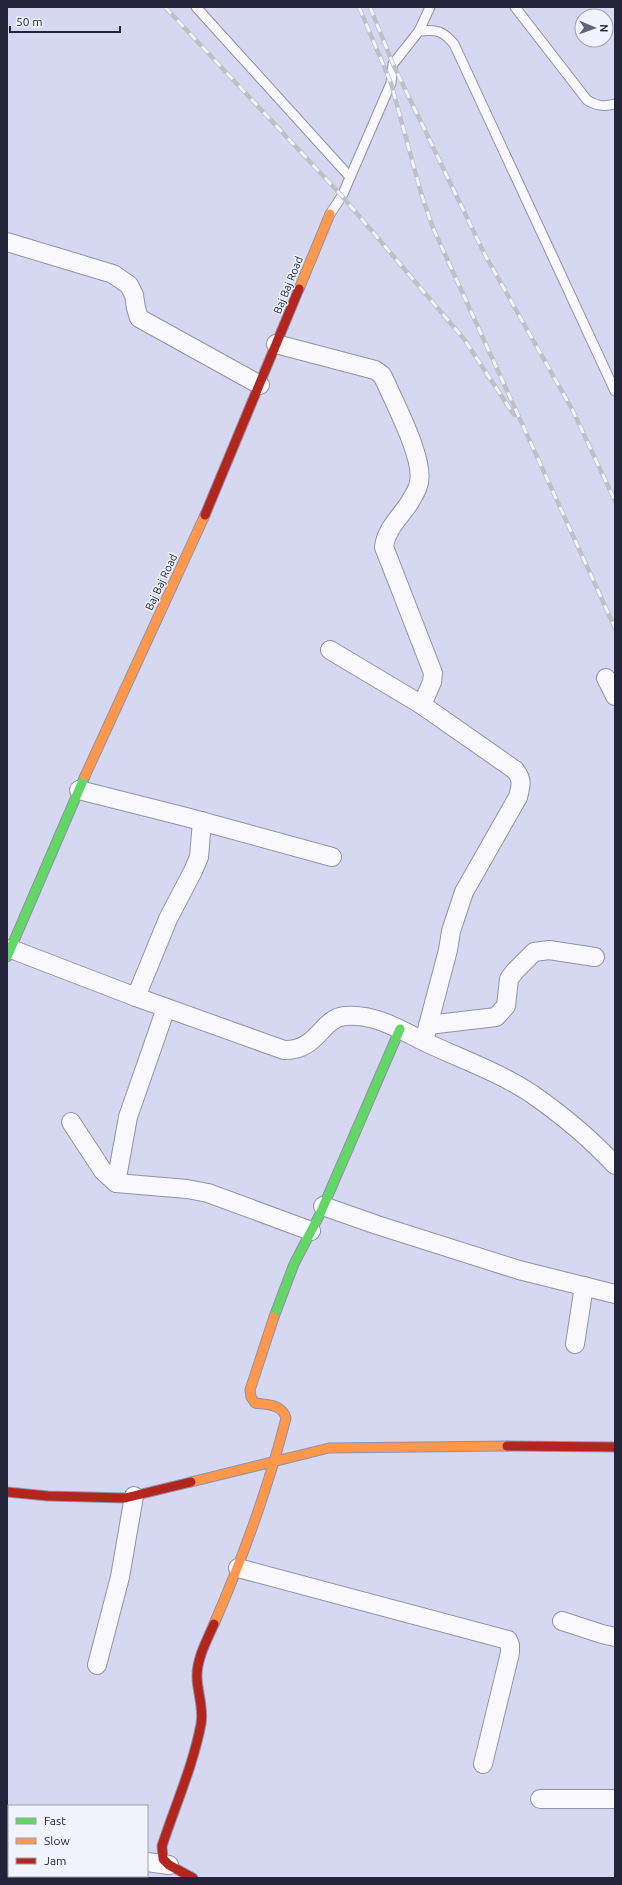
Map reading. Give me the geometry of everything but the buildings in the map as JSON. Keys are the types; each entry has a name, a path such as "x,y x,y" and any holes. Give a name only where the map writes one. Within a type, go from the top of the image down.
{"street":[{"name":"Baj Baj Road","path":"9,953 104,732 218,487 330,214"},
{"path":"7,242 113,274 129,285 134,295 139,318 260,385"},
{"path":"276,344 376,370 382,375 386,383 414,449 420,482 417,490 387,534 384,547 433,674 432,682 422,705"},
{"path":"330,650 422,705 515,770 521,777 522,784 518,797 464,892 451,931 448,950 426,1033"},
{"path":"606,678 615,696"},
{"path":"79,790 202,821 332,857"},
{"path":"136,997 168,919 193,872 199,857 202,821"},
{"path":"9,953 284,1050 304,1048 334,1020 344,1016 372,1019 400,1029 426,1033 496,1017 506,1006 509,979 534,952 549,950 595,957"},
{"path":"116,1183 128,1117 166,1008"},
{"path":"193,1878 169,1865 163,1859 162,1846 197,1740 201,1722 202,1710 197,1676 198,1667 203,1649 238,1568 275,1461 286,1418 284,1411 279,1407 255,1403 251,1397 250,1390 279,1301 294,1264 323,1206 400,1029"},
{"path":"426,1033 531,1094 591,1140 615,1165"},
{"path":"71,1122 103,1171 116,1183 161,1186 208,1193 311,1231"},
{"path":"323,1206 519,1270 615,1294"},
{"path":"574,1344 584,1286"},
{"path":"7,1492 48,1496 124,1498 329,1448 463,1446 615,1447"},
{"path":"97,1665 120,1577 134,1496"},
{"path":"238,1568 508,1640 510,1644 510,1653 484,1764"},
{"path":"562,1621 615,1637"},
{"path":"540,1799 615,1799"},
{"path":"148,1862 169,1865"}],"lane":[{"path":"196,7 350,177"},
{"path":"330,214 342,196 391,83 393,64 419,31 430,7"},
{"path":"515,7 587,100 599,106 615,104"},
{"path":"419,31 431,30 445,33 454,44 615,391"}],"railway":[{"path":"165,7 342,196 464,339 514,415"},
{"path":"359,7 391,83 421,193 433,228 615,628"},
{"path":"370,7 393,64 485,255 572,409 615,501"}],"traffic: fast":[{"path":"7,957 85,776"},
{"path":"274,1317 294,1264 320,1214 400,1029"}],"traffic: slow":[{"path":"299,289 330,214"},
{"path":"85,776 205,515"},
{"path":"214,1624 235,1574 254,1522 271,1471 286,1418 284,1413 274,1406 255,1403 251,1397 250,1390 274,1317"},
{"path":"191,1482 329,1448 507,1446"}],"traffic: jam":[{"path":"205,515 299,289"},
{"path":"507,1446 615,1447"},
{"path":"7,1492 48,1496 125,1498 191,1482"},
{"path":"193,1878 169,1865 163,1859 162,1846 189,1771 198,1740 202,1718 197,1682 197,1669 203,1649 214,1624"}]}
